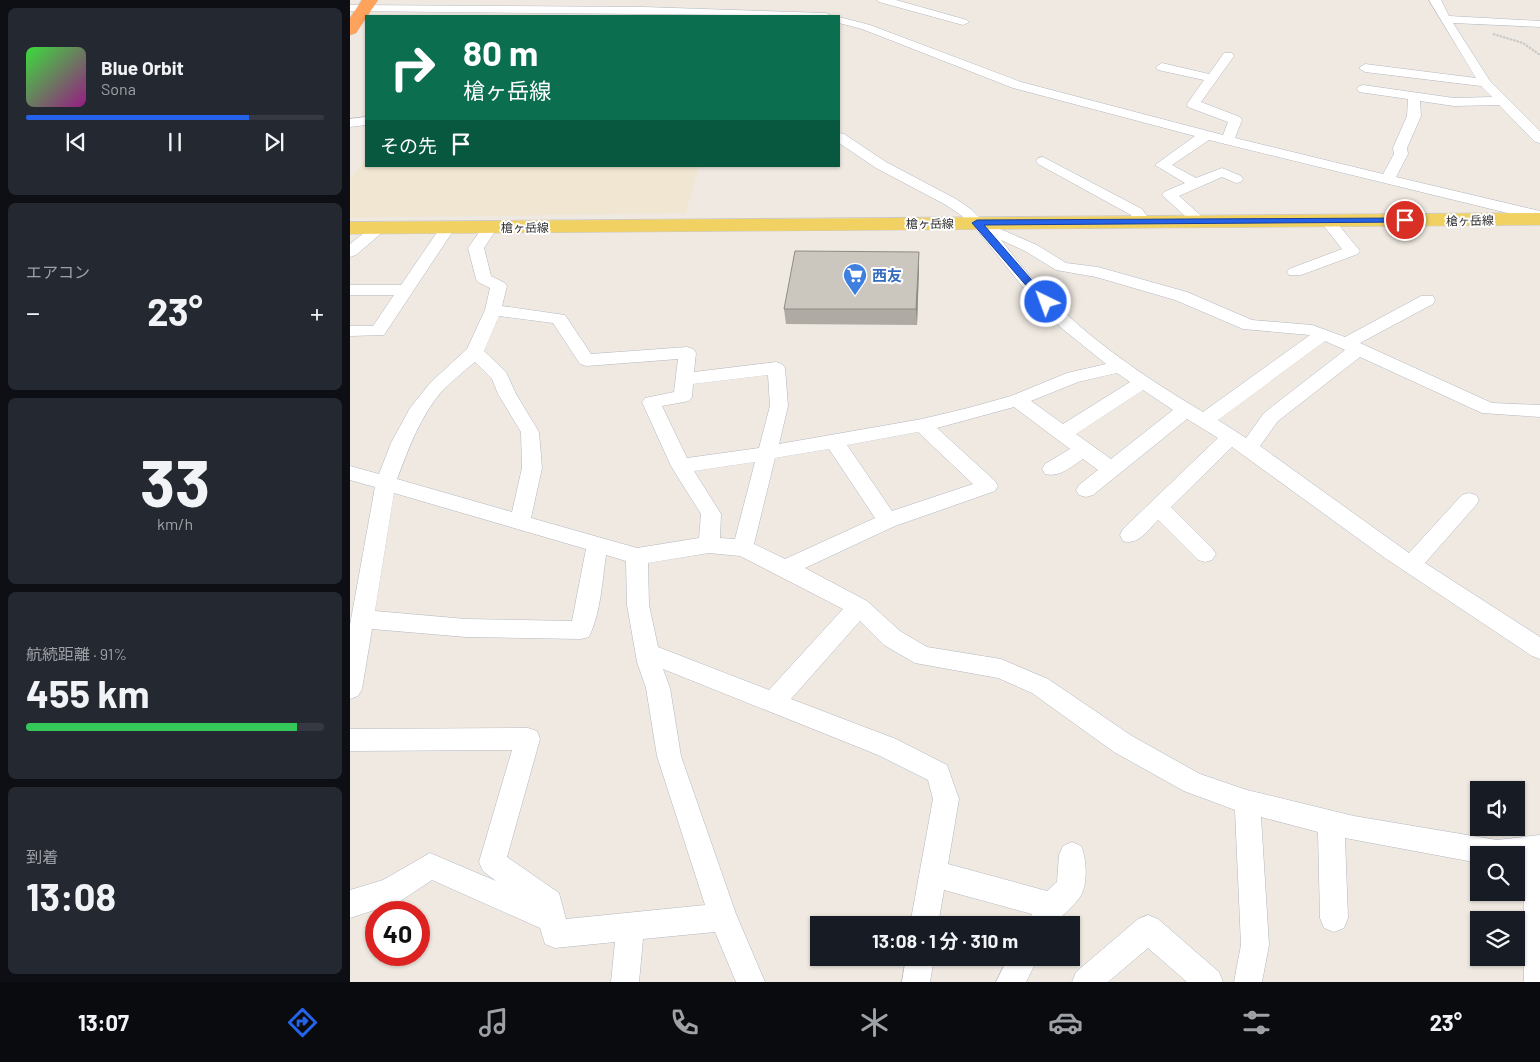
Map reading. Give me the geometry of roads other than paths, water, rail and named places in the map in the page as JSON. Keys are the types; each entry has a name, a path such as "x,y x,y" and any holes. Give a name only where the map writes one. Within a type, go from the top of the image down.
{"highway":[{"path":"350,30 369,9"},
{"path":"350,47 365,17"}],"main road":[{"name":"槍ヶ岳線","path":"350,228 1328,221 1540,217"}],"street":[{"path":"570,0 598,15"},
{"path":"643,10 677,0"},
{"path":"883,0 963,22"},
{"path":"1435,0 1485,83 1540,138"},
{"path":"794,4 822,15"},
{"path":"369,9 497,13 643,10 794,15"},
{"path":"1445,19 1540,24"},
{"path":"840,20 866,27 1017,85 1169,126 1388,178 1540,217"},
{"path":"1228,56 1193,104 1236,120 1228,139"},
{"path":"1162,67 1216,73"},
{"path":"1365,68 1485,83"},
{"path":"1395,94 1397,72"},
{"path":"1363,89 1454,102 1502,101"},
{"path":"1388,178 1401,154 1400,148 1414,116 1414,96"},
{"path":"350,123 365,121"},
{"path":"1196,184 1162,165 1208,134"},
{"path":"840,139 881,165 951,202 967,213 1036,293 1059,316 1120,366 1240,443 1411,565 1540,649"},
{"path":"1042,161 1137,212 1143,222"},
{"path":"1200,222 1169,195 1222,172 1236,179"},
{"path":"1295,272 1352,251 1328,221"},
{"path":"977,223 1031,248 1062,267 1098,272 1181,296 1249,325 1312,330 1323,334 1353,346 1489,410 1540,411"},
{"path":"350,689 386,483 400,444 417,412 437,386 475,352 493,310 499,286 484,279 476,248 490,227"},
{"path":"350,252 380,228"},
{"path":"350,331 378,331 448,228"},
{"path":"350,290 407,290"},
{"path":"1130,535 1158,507 1240,443 1353,346 1361,334 1427,300"},
{"path":"493,310 559,320 586,360 687,353 682,397 651,402 681,466 711,514 710,545"},
{"path":"1204,421 1323,334"},
{"path":"475,352 500,376 507,394 530,432 532,468 520,521"},
{"path":"681,466 768,453 922,425 1017,400 1073,377 1120,366"},
{"path":"685,379 776,368 779,406 743,548"},
{"path":"1063,433 1143,382"},
{"path":"1017,400 1112,470"},
{"path":"1086,490 1186,410"},
{"path":"785,568 888,521 988,486 922,425"},
{"path":"834,440 888,521"},
{"path":"1052,469 1084,449"},
{"path":"350,473 637,556 710,545 743,548 858,607 892,638 923,656 1001,669 1040,686 1123,744 1193,783 1247,802 1331,823 1497,853 1539,848 1538,982"},
{"path":"1411,565 1469,500"},
{"path":"1158,507 1205,554"},
{"path":"363,618 466,628 581,630 588,603 597,544"},
{"path":"637,556 638,605 647,653 658,688 669,756 723,918 751,982"},
{"path":"773,702 858,607"},
{"path":"647,653 887,746 938,773 946,799 925,916"},
{"path":"350,740 528,739 492,862 549,904 555,934 723,918"},
{"path":"1247,802 1255,945 1248,982"},
{"path":"1331,823 1334,918"},
{"path":"932,873 1046,915 1070,888 1072,855"},
{"path":"350,904 389,892 430,866 552,920"},
{"path":"625,982 630,928"},
{"path":"1086,982 1148,929 1209,982"},
{"path":"916,982 919,966"},
{"path":"1010,982 1019,966"}],"place":[{"name":"西友","path":"855,296"}]}
